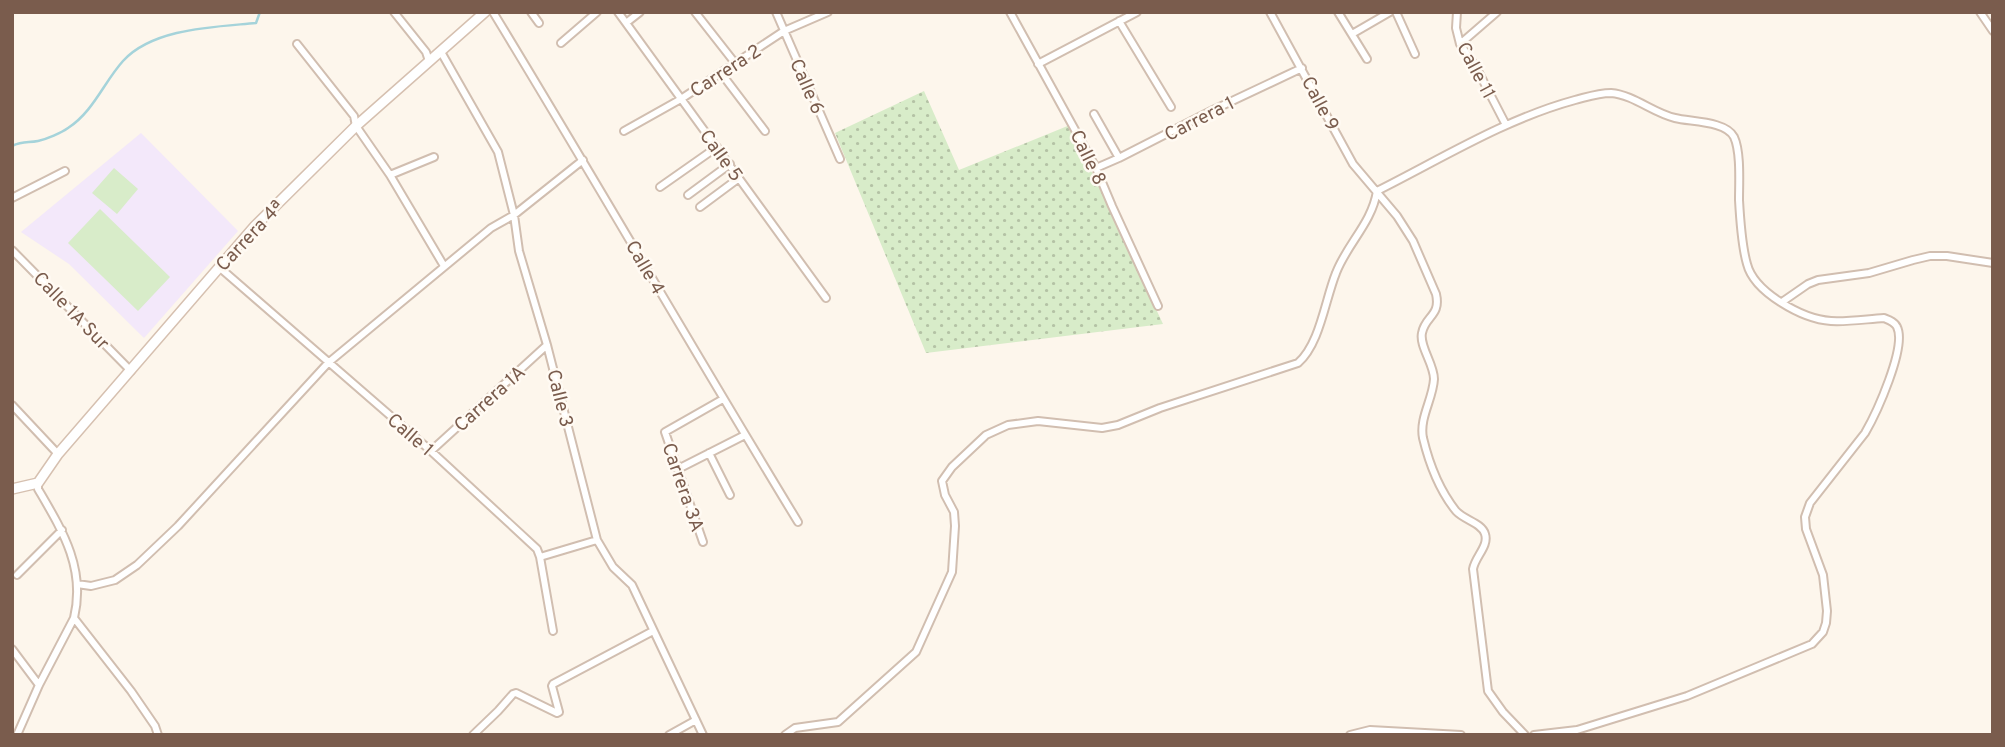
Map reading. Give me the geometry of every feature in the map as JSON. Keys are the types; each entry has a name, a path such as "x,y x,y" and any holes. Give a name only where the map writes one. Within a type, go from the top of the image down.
{"street":[{"path":"394,12 426,52 429,61"},
{"name":"Carrera 4ª","path":"38,483 58,454 255,226 356,126 485,12"},
{"name":"Calle 4","path":"493,12 797,522"},
{"path":"531,12 539,23"},
{"path":"561,43 597,12"},
{"name":"Calle 5","path":"618,12 826,298"},
{"path":"626,23 640,12"},
{"name":"Calle 6","path":"776,12 840,159"},
{"name":"Carrera 2","path":"624,131 681,99 784,31 828,12"},
{"name":"Calle 8","path":"1010,12 1096,168 1158,306"},
{"path":"1038,64 1137,12"},
{"name":"Calle 9","path":"1270,12 1353,163 1397,216 1413,241 1436,295 1436,313 1422,330 1434,377 1425,414 1423,438 1440,488 1457,512 1482,528 1485,534 1486,541 1473,569 1488,691 1525,735"},
{"path":"1338,12 1367,59"},
{"path":"1352,34 1390,12"},
{"path":"1396,12 1415,54"},
{"name":"Calle 11","path":"1457,12 1456,28 1460,44 1476,66 1506,125"},
{"path":"1460,44 1497,12"},
{"path":"1980,12 1993,31"},
{"path":"697,15 735,63"},
{"path":"1119,21 1171,107"},
{"path":"297,44 354,116 356,126 390,176 444,266"},
{"name":"Calle 3","path":"441,52 498,152 514,215 519,251 547,345 597,540 613,568 632,585 703,735"},
{"name":"Carrera 1","path":"1096,168 1302,68"},
{"path":"720,73 765,131"},
{"path":"785,735 795,728 838,722 916,652 952,572 954,512 945,495 942,481 952,467 986,435 1008,425 1038,421 1102,428 1118,425 1160,408 1298,363 1306,356 1337,271 1373,209 1377,191 1506,125 1556,105 1610,93 1673,118 1727,128 1737,145 1740,206 1747,264 1762,289 1782,302 1814,317 1830,321 1884,318 1891,320 1897,327 1900,338 1899,351 1866,433 1810,503 1805,517 1808,540 1823,575 1827,611 1823,632 1812,644 1687,696 1577,730 1534,735"},
{"path":"1094,114 1119,158"},
{"path":"660,187 717,147"},
{"path":"390,176 434,157"},
{"path":"77,584 91,586 114,580 137,565 178,526 328,363 491,228 514,215 583,160"},
{"path":"688,195 730,164"},
{"path":"12,198 65,171"},
{"path":"700,207 739,178"},
{"name":"Calle 1A Sur","path":"12,250 131,371"},
{"path":"1782,302 1818,280 1869,274 1930,256 1993,263"},
{"name":"Calle 1","path":"219,267 431,451 537,549 540,557"},
{"name":"Carrera 1A","path":"431,451 547,345"},
{"name":"Carrera 3A","path":"703,542 665,432 723,399"},
{"path":"12,405 58,454"},
{"path":"678,469 745,435"},
{"path":"709,453 730,495"},
{"path":"12,489 38,483 38,489 62,530 72,554 77,584 74,618 39,685 17,735"},
{"path":"17,576 62,530"},
{"path":"553,631 540,557 597,540"},
{"path":"74,618 131,691 155,726 158,735"},
{"path":"473,735 516,693 559,712 552,686 554,684 653,631"},
{"path":"12,649 39,685"},
{"path":"669,735 696,720"},
{"path":"1350,735 1370,730 1461,735"}],"shaded area":[{"path":"141,133 238,231 144,338 69,264 21,232"}],"green space":[{"path":"924,91 959,170 1070,125 1163,324 926,353 835,133"},
{"path":"114,168 138,189 117,214 92,193"},
{"path":"100,209 170,277 138,311 68,243"}],"waterway":[{"path":"12,146 46,139 68,128 84,114 116,69 136,50 185,31 256,23 260,12"}]}
